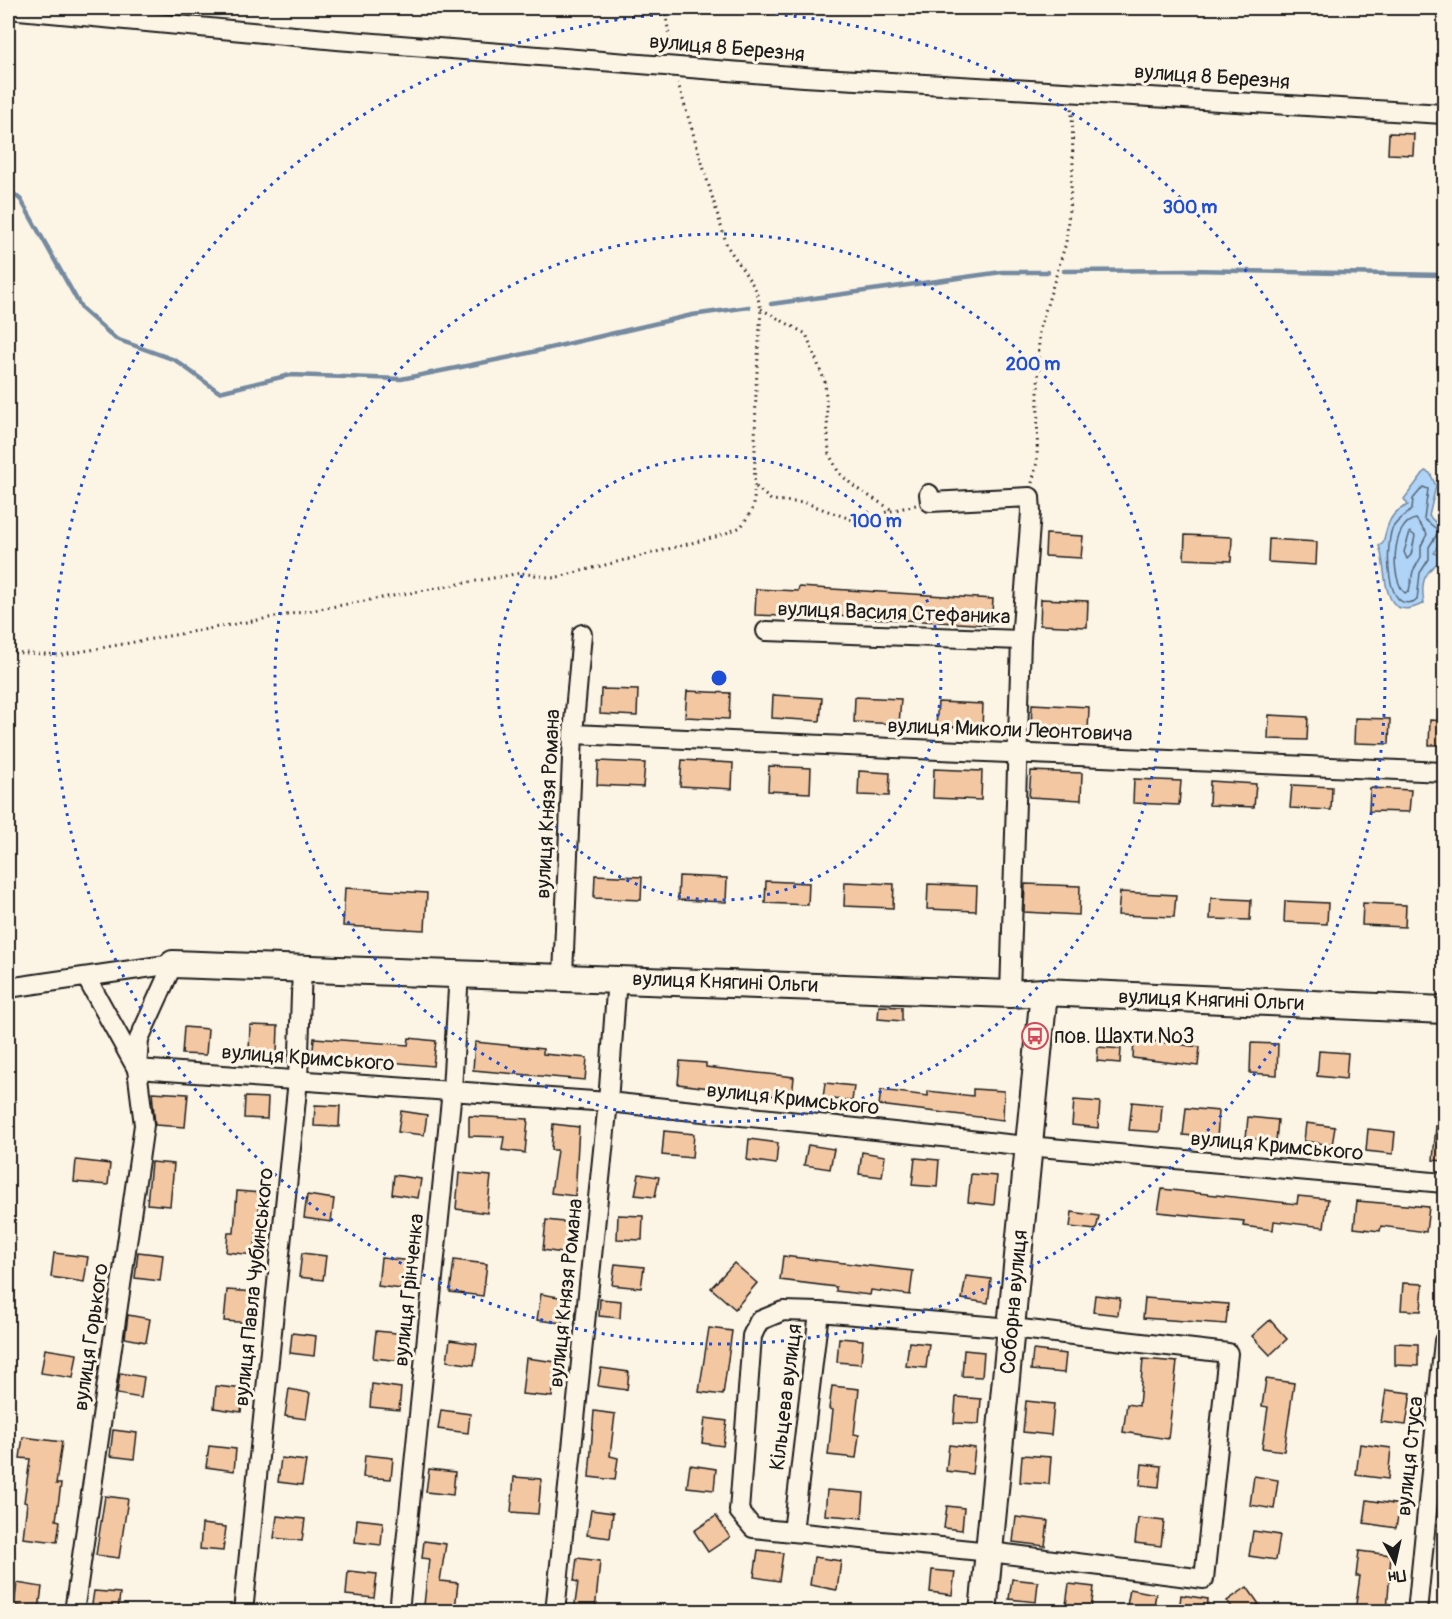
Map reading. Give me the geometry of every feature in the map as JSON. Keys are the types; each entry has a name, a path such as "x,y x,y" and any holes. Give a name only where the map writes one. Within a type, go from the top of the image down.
{"street":[{"name":"вулиця 8 Березня","path":"8,9 337,40 804,77 1444,114"},
{"path":"929,498 1030,497 1031,512 1021,639 1010,994"},
{"name":"вулиця Василя Стефаника","path":"766,631 1021,639"},
{"name":"вулиця Князя Романа","path":"563,976 573,734 582,634"},
{"name":"вулиця Миколи Леонтовича","path":"573,734 1444,772"},
{"path":"137,1069 140,1039 173,964"},
{"name":"вулиця Княгині Ольги","path":"8,988 173,964 459,972 1010,994 1044,992 1444,1010"},
{"name":"вулиця Павла Чубинського","path":"243,1611 298,1080 302,967"},
{"name":"вулиця Грінченка","path":"399,1611 452,1090 459,972"},
{"path":"86,977 137,1069"},
{"name":"вулиця Князя Романа","path":"555,1611 608,1102 617,978"},
{"name":"Соборна вулиця","path":"983,1611 1044,992"},
{"name":"вулиця Кримського","path":"137,1069 608,1102 1028,1146 1444,1183"},
{"name":"вулиця Горького","path":"74,1611 144,1125 137,1069"},
{"path":"793,1532 753,1528 739,1511 752,1336 759,1321 783,1311 819,1312"},
{"name":"Кільцева вулиця","path":"819,1312 1012,1328 1228,1353 1204,1579 990,1552 793,1532 819,1312"},
{"name":"вулиця Стуса","path":"1416,1611 1438,1479 1444,1341"}],"path":[{"path":"8,652 62,655 521,573 554,578 720,536 741,527 754,507 756,388 761,309 755,288 727,246 673,66 665,8"},
{"path":"1030,497 1037,462 1039,331 1066,243 1073,166 1072,91"},
{"path":"761,309 806,334 825,382 829,454 839,474 856,488 892,510"},
{"path":"755,486 771,500 806,503 853,520 929,498"}],"water":[{"path":"1425,471 1430,473 1436,486 1429,516 1435,522 1439,518 1444,520 1444,531 1442,530 1441,539 1434,553 1444,558 1432,567 1425,577 1424,603 1409,609 1399,607 1392,601 1379,546 1383,543 1392,517 1408,505 1404,499"}],"building":[{"path":"1389,133 1414,134 1413,155 1388,154"},
{"path":"1046,534 1083,536 1081,558 1045,556"},
{"path":"1185,535 1232,537 1231,561 1184,559"},
{"path":"1269,539 1317,542 1316,565 1268,562"},
{"path":"799,587 993,599 991,625 783,613 782,616 755,615 756,589 798,591"},
{"path":"1041,599 1088,601 1087,627 1040,625"},
{"path":"601,689 638,690 637,716 600,714"},
{"path":"687,691 730,693 729,719 685,717"},
{"path":"773,695 822,698 820,721 772,718"},
{"path":"855,697 901,699 899,724 854,722"},
{"path":"938,702 983,704 982,728 936,726"},
{"path":"1032,704 1089,707 1088,732 1031,730"},
{"path":"1269,715 1308,717 1307,740 1268,739"},
{"path":"1355,718 1390,719 1389,744 1354,743"},
{"path":"1430,720 1444,721 1444,745 1429,745"},
{"path":"682,760 733,763 732,789 680,786"},
{"path":"598,761 645,763 643,787 597,785"},
{"path":"769,766 811,768 810,793 768,791"},
{"path":"934,769 982,771 981,800 933,798"},
{"path":"859,771 890,773 889,796 858,795"},
{"path":"1031,771 1082,773 1081,800 1029,797"},
{"path":"1134,779 1181,781 1179,805 1133,803"},
{"path":"1210,781 1256,784 1254,807 1209,805"},
{"path":"1292,785 1332,787 1331,810 1290,808"},
{"path":"1370,788 1411,790 1409,812 1369,811"},
{"path":"595,875 642,877 641,900 594,898"},
{"path":"679,876 727,878 726,902 678,900"},
{"path":"766,881 809,883 808,905 765,903"},
{"path":"845,882 894,884 893,908 844,906"},
{"path":"928,884 977,886 976,911 927,909"},
{"path":"1025,884 1080,886 1079,915 1024,912"},
{"path":"345,888 427,893 425,930 343,926"},
{"path":"1120,892 1176,895 1174,917 1118,915"},
{"path":"1211,898 1251,900 1250,920 1210,919"},
{"path":"1285,901 1328,903 1327,924 1284,922"},
{"path":"1363,903 1406,905 1405,927 1362,925"},
{"path":"879,1006 902,1007 902,1021 878,1019"},
{"path":"250,1025 278,1026 277,1055 249,1054"},
{"path":"184,1027 208,1029 206,1055 182,1054"},
{"path":"314,1038 408,1045 409,1038 436,1041 433,1066 390,1062 389,1070 312,1061"},
{"path":"1134,1039 1200,1047 1198,1066 1133,1058"},
{"path":"475,1042 543,1049 543,1054 587,1058 585,1080 473,1070"},
{"path":"1251,1043 1278,1044 1277,1075 1250,1073"},
{"path":"1098,1047 1121,1049 1120,1063 1097,1061"},
{"path":"1319,1051 1348,1053 1346,1079 1317,1076"},
{"path":"680,1061 706,1063 706,1067 794,1077 792,1098 678,1084"},
{"path":"825,1083 854,1086 852,1101 823,1098"},
{"path":"973,1089 1004,1091 1003,1120 879,1105 881,1090 928,1096 928,1091 973,1096"},
{"path":"152,1092 188,1094 185,1127 155,1125"},
{"path":"245,1097 268,1098 267,1119 244,1118"},
{"path":"1074,1100 1100,1102 1098,1128 1072,1125"},
{"path":"1132,1102 1162,1105 1160,1132 1129,1130"},
{"path":"315,1105 340,1106 339,1127 314,1126"},
{"path":"1186,1108 1219,1111 1217,1138 1183,1135"},
{"path":"401,1111 427,1115 424,1135 398,1132"},
{"path":"469,1116 528,1119 525,1153 502,1150 504,1137 469,1136"},
{"path":"1248,1117 1278,1120 1276,1141 1246,1138"},
{"path":"1306,1123 1335,1127 1332,1145 1304,1141"},
{"path":"553,1124 579,1127 575,1196 551,1193 557,1150 551,1150"},
{"path":"1436,1126 1444,1127 1444,1161 1433,1160"},
{"path":"1368,1129 1395,1132 1393,1154 1366,1151"},
{"path":"664,1131 694,1134 692,1158 662,1155"},
{"path":"749,1139 778,1143 776,1164 747,1160"},
{"path":"808,1145 834,1149 830,1169 804,1165"},
{"path":"862,1152 885,1156 882,1177 859,1174"},
{"path":"915,1158 939,1160 937,1187 912,1185"},
{"path":"76,1160 110,1164 108,1185 74,1182"},
{"path":"151,1162 174,1164 170,1206 147,1204"},
{"path":"459,1173 491,1176 487,1213 456,1209"},
{"path":"639,1174 659,1177 655,1197 635,1195"},
{"path":"971,1174 997,1176 994,1205 968,1202"},
{"path":"394,1175 421,1179 418,1198 392,1194"},
{"path":"1162,1189 1297,1204 1298,1196 1328,1199 1324,1227 1274,1221 1273,1230 1243,1226 1244,1221 1158,1212"},
{"path":"237,1191 261,1193 254,1255 226,1252 228,1233 234,1233"},
{"path":"307,1195 334,1199 331,1222 304,1218"},
{"path":"1357,1201 1429,1207 1426,1232 1381,1226 1380,1231 1354,1228"},
{"path":"1072,1212 1099,1216 1096,1230 1070,1227"},
{"path":"618,1215 643,1216 642,1240 617,1239"},
{"path":"546,1220 572,1223 569,1254 543,1250"},
{"path":"138,1252 163,1255 160,1281 135,1278"},
{"path":"54,1253 88,1257 84,1282 51,1277"},
{"path":"302,1253 326,1256 323,1280 299,1277"},
{"path":"783,1256 913,1271 910,1295 871,1290 870,1295 836,1291 836,1287 780,1280"},
{"path":"381,1258 414,1261 410,1290 378,1286"},
{"path":"454,1260 487,1264 483,1296 450,1292"},
{"path":"734,1263 757,1283 735,1309 711,1288"},
{"path":"615,1264 644,1267 641,1288 612,1285"},
{"path":"966,1276 991,1279 988,1303 962,1299"},
{"path":"1403,1283 1423,1284 1421,1311 1401,1310"},
{"path":"227,1290 255,1292 252,1323 224,1321"},
{"path":"541,1294 565,1298 562,1323 537,1320"},
{"path":"1095,1295 1120,1298 1118,1315 1093,1312"},
{"path":"1145,1298 1228,1304 1226,1324 1143,1318"},
{"path":"600,1299 621,1301 620,1318 599,1316"},
{"path":"128,1315 150,1319 146,1342 125,1338"},
{"path":"1270,1320 1287,1339 1270,1355 1252,1336"},
{"path":"709,1328 732,1331 723,1395 699,1392"},
{"path":"376,1331 406,1334 403,1361 373,1358"},
{"path":"292,1333 316,1336 314,1356 290,1353"},
{"path":"839,1338 863,1340 861,1364 837,1362"},
{"path":"450,1340 477,1344 474,1365 447,1361"},
{"path":"909,1342 929,1344 926,1368 906,1366"},
{"path":"1395,1343 1418,1344 1418,1366 1395,1365"},
{"path":"45,1349 77,1354 73,1378 41,1373"},
{"path":"964,1350 984,1352 982,1377 962,1376"},
{"path":"1033,1350 1066,1354 1064,1373 1031,1370"},
{"path":"526,1358 556,1362 552,1397 522,1394"},
{"path":"1143,1359 1177,1362 1168,1439 1123,1432 1127,1404 1139,1406"},
{"path":"601,1368 629,1372 627,1390 598,1386"},
{"path":"120,1373 144,1377 141,1398 117,1394"},
{"path":"1266,1379 1294,1383 1284,1451 1262,1448 1268,1407 1262,1406"},
{"path":"372,1384 401,1388 399,1410 370,1407"},
{"path":"216,1386 244,1389 241,1412 214,1408"},
{"path":"832,1386 859,1389 854,1434 859,1435 856,1458 828,1455 833,1410 829,1409"},
{"path":"289,1389 310,1393 306,1419 285,1416"},
{"path":"1386,1390 1411,1393 1406,1425 1381,1422"},
{"path":"956,1397 981,1399 979,1424 954,1423"},
{"path":"1026,1401 1054,1404 1051,1435 1023,1432"},
{"path":"441,1410 470,1414 468,1433 438,1429"},
{"path":"594,1411 615,1414 610,1456 618,1458 615,1480 589,1477"},
{"path":"705,1418 727,1421 723,1446 702,1443"},
{"path":"113,1430 137,1433 134,1459 110,1456"},
{"path":"23,1437 62,1442 56,1484 61,1484 56,1520 60,1521 57,1542 23,1538 27,1503 24,1502 30,1459 20,1458"},
{"path":"1360,1444 1391,1448 1388,1479 1356,1475"},
{"path":"949,1445 975,1448 972,1474 946,1471"},
{"path":"209,1446 236,1449 234,1471 206,1467"},
{"path":"365,1455 393,1458 391,1479 363,1477"},
{"path":"1022,1455 1051,1457 1049,1484 1020,1482"},
{"path":"281,1458 306,1461 302,1485 278,1482"},
{"path":"1142,1464 1161,1466 1159,1487 1140,1485"},
{"path":"690,1465 716,1469 714,1490 687,1487"},
{"path":"429,1469 455,1472 453,1495 426,1492"},
{"path":"1254,1476 1278,1480 1274,1509 1250,1505"},
{"path":"514,1477 541,1479 538,1514 511,1512"},
{"path":"827,1490 864,1493 862,1518 825,1515"},
{"path":"105,1496 128,1499 119,1558 96,1555"},
{"path":"1367,1500 1400,1505 1396,1528 1364,1523"},
{"path":"947,1506 964,1508 962,1530 944,1528"},
{"path":"591,1510 613,1513 610,1538 587,1535"},
{"path":"277,1516 305,1519 302,1541 274,1538"},
{"path":"716,1516 730,1537 708,1552 694,1531"},
{"path":"1016,1517 1048,1521 1045,1546 1013,1542"},
{"path":"1138,1518 1164,1521 1161,1546 1135,1543"},
{"path":"357,1519 383,1522 381,1545 355,1542"},
{"path":"202,1524 226,1527 223,1551 200,1549"},
{"path":"1253,1531 1280,1535 1276,1560 1249,1556"},
{"path":"424,1541 446,1544 440,1581 458,1583 455,1609 424,1605 429,1559 422,1558"},
{"path":"758,1550 783,1553 779,1581 754,1577"},
{"path":"1359,1551 1391,1555 1387,1611 1355,1611 1360,1576 1356,1576"},
{"path":"814,1557 841,1561 837,1590 810,1585"},
{"path":"577,1558 600,1561 595,1611 574,1611 578,1582 574,1581"},
{"path":"932,1570 955,1572 952,1595 930,1592"},
{"path":"348,1571 377,1574 374,1598 346,1595"},
{"path":"1012,1579 1038,1582 1036,1602 1009,1599"},
{"path":"17,1583 42,1587 39,1609 14,1605"},
{"path":"1069,1584 1094,1587 1091,1609 1066,1605"},
{"path":"1247,1587 1259,1604 1248,1611 1235,1611 1227,1601"},
{"path":"1130,1589 1156,1594 1153,1611 1126,1611"},
{"path":"94,1591 120,1593 118,1611 91,1611"},
{"path":"1181,1595 1208,1599 1207,1611 1179,1611"}],"waterway":[{"path":"8,189 21,200 82,309 116,339 175,360 219,392 290,375 401,379 511,357 692,315 749,307"},
{"path":"1064,271 1191,270 1444,275"},
{"path":"771,304 1002,272 1048,272"}],"place":[{"name":"пов. Шахти №3","path":"1035,1036"}]}
